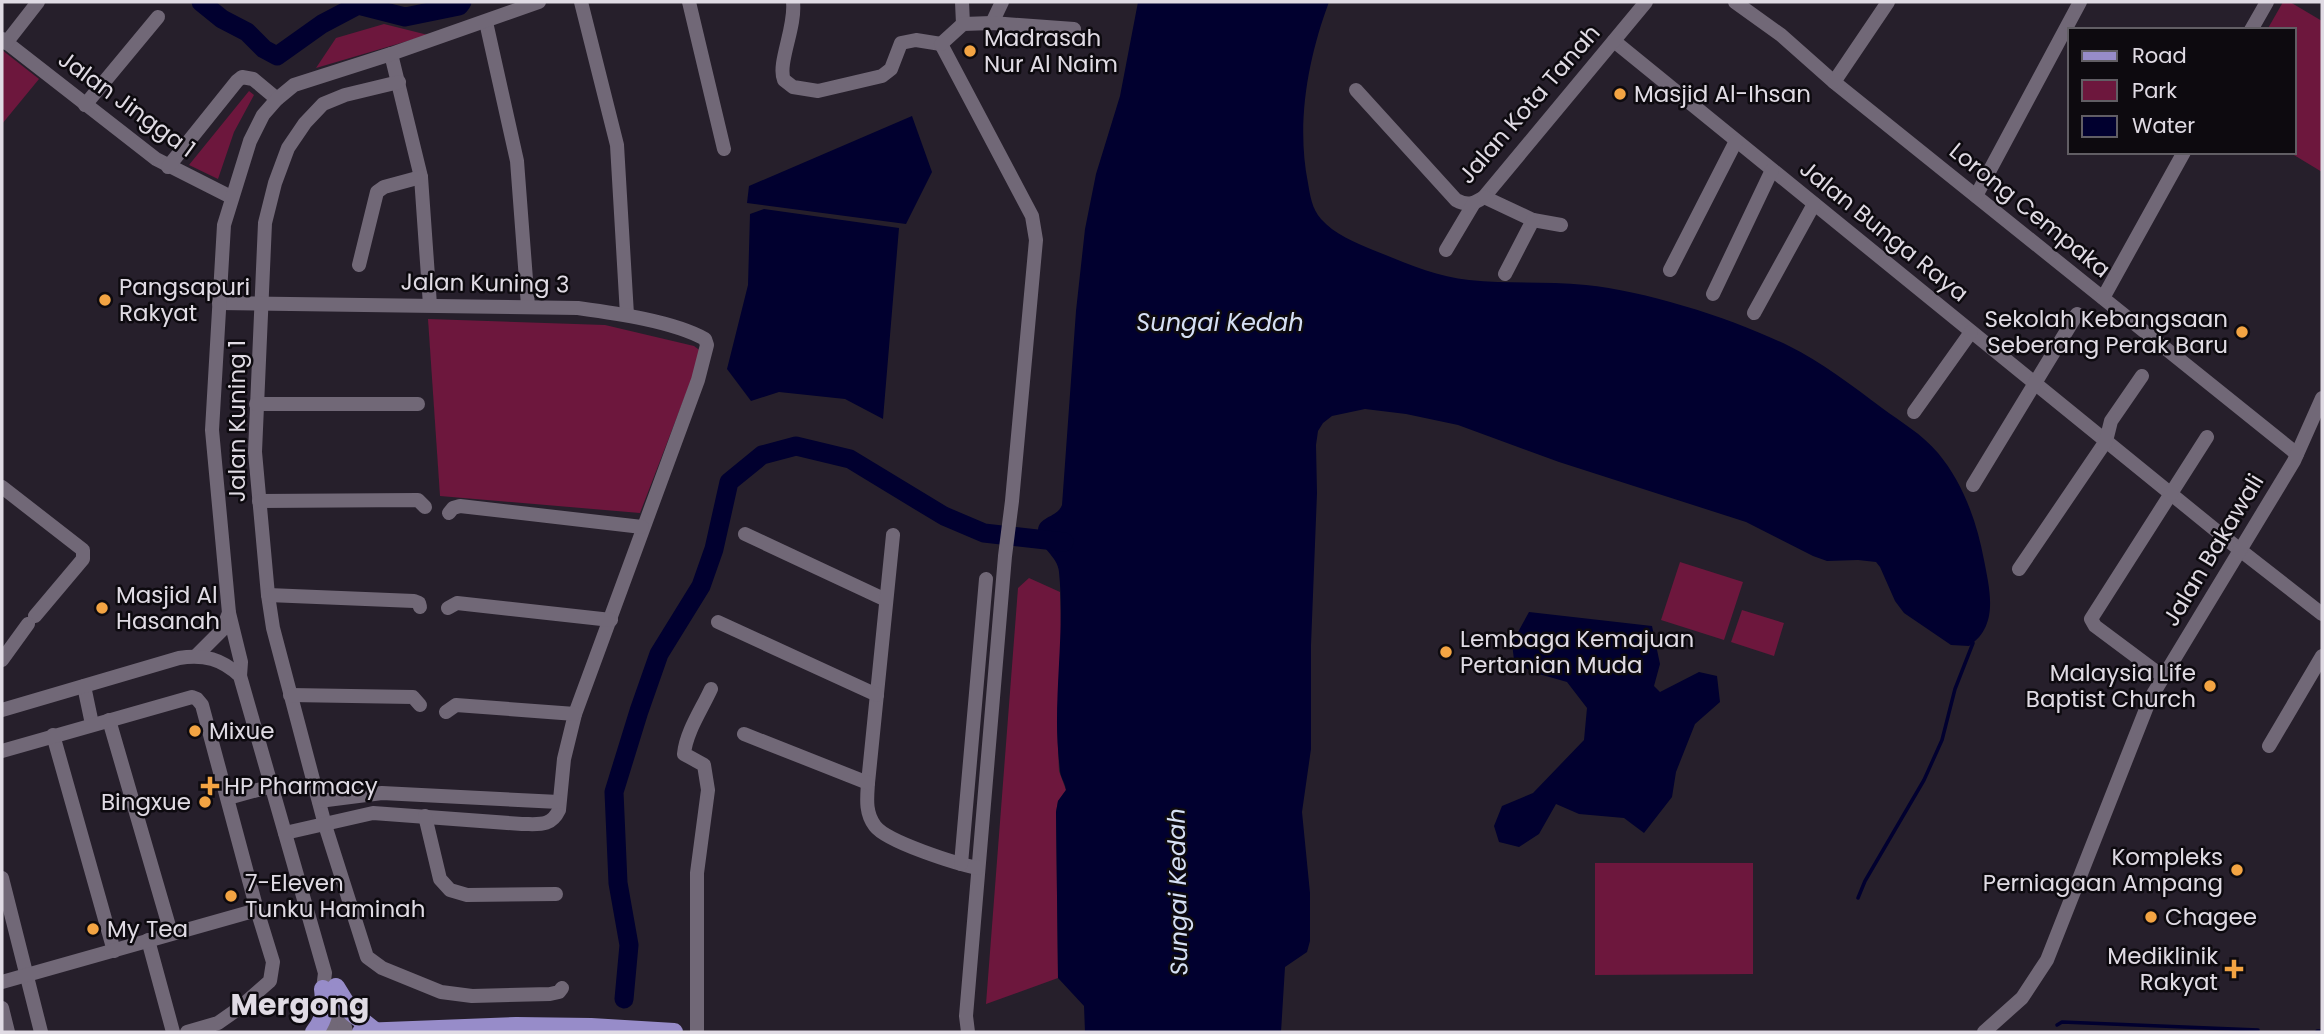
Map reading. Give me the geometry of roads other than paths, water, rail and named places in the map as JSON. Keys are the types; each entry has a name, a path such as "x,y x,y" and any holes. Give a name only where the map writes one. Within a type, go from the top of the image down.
{"main road":[{"path":"328,983 368,1032 461,1026 591,1027 674,1032"},
{"path":"314,1032 325,1013 328,983"}],"street":[{"path":"4,41 38,2"},
{"path":"346,1032 328,983 240,676 241,662 229,613 212,430 224,225 250,141 263,115 294,85 539,2"},
{"path":"581,2 617,145 627,315"},
{"path":"689,2 724,149"},
{"path":"793,2 794,20 782,72 784,80 793,87 818,91 882,76 891,69 901,43 916,40 941,44"},
{"path":"962,2 963,24"},
{"path":"992,23 1002,2"},
{"name":"Jalan Kota Tanah","path":"1356,90 1456,200 1467,204 1479,200 1646,2"},
{"name":"Lorong Cempaka","path":"1735,2 1781,35 1834,82 2298,454"},
{"path":"1834,82 1888,2"},
{"path":"1976,196 2080,2"},
{"path":"2252,28 2267,2"},
{"path":"85,105 158,17"},
{"path":"486,22 517,161 528,306"},
{"path":"941,44 963,24 992,23 1074,29"},
{"name":"Jalan Jingga 1","path":"4,41 168,167 231,197"},
{"name":"Jalan Bunga Raya","path":"1614,41 2322,614"},
{"path":"941,44 1032,216 1035,228 978,868 966,1016 968,1032"},
{"path":"391,54 421,177 430,304"},
{"path":"168,167 242,77 253,79 277,99"},
{"name":"Jalan Kuning 1","path":"398,82 345,95 323,104 305,123 288,148 275,183 265,223 255,452 268,595 290,695 324,825 363,949 373,963 430,988 461,996 550,994 559,992 562,988"},
{"path":"1670,270 1736,141"},
{"path":"2103,298 2183,154"},
{"path":"1713,294 1772,170"},
{"path":"359,265 377,192 384,187 421,177"},
{"path":"1446,250 1479,200 1533,220 1561,225"},
{"path":"1754,313 1814,204"},
{"path":"1505,274 1533,220"},
{"name":"Jalan Kuning 3","path":"219,303 578,308 627,315 705,339 707,345 698,380 642,527"},
{"path":"1973,485 2077,314"},
{"path":"1914,412 1971,332"},
{"path":"2019,569 2106,441 2110,421 2142,376"},
{"name":"Jalan Bakawali","path":"1984,1032 2022,998 2047,960 2140,721 2162,676 2298,454 2322,398"},
{"path":"256,404 418,404"},
{"path":"2162,676 2095,626 2091,619 2207,437"},
{"path":"2,488 83,550 83,559 2,660"},
{"path":"259,501 418,500 425,507"},
{"path":"285,833 373,813 546,824 558,814 564,759 575,714 611,620 642,527 460,506 449,513"},
{"path":"745,534 886,600"},
{"path":"893,535 868,783 867,806 870,818 884,835 978,868"},
{"path":"961,864 986,579"},
{"path":"268,595 414,601 419,603 420,607"},
{"path":"448,608 457,603 611,620"},
{"path":"196,656 222,630 229,613"},
{"path":"718,621 877,695"},
{"path":"2,710 196,656 224,662 240,676"},
{"path":"2269,746 2322,656"},
{"path":"84,686 92,724"},
{"path":"697,1032 697,873 708,790 704,765 684,754 684,750 687,738 711,690"},
{"path":"290,695 416,701"},
{"path":"2,751 192,697 202,705 273,962 273,973 270,981 218,1023 187,1032"},
{"path":"446,712 456,705 575,714"},
{"path":"109,720 171,933"},
{"path":"744,734 868,783"},
{"path":"53,735 114,951"},
{"path":"228,798 272,786"},
{"path":"319,801 382,793 559,803"},
{"path":"425,816 440,879 450,890 467,895 556,894"},
{"path":"2,878 41,1032"},
{"path":"2,982 257,910"},
{"path":"148,940 173,1032"},
{"path":"328,983 332,1032"},
{"path":"2,1008 8,1032"}],"water":[{"name":"Sungai Kedah","path":"1138,2 1329,2 1310,68 1303,137 1315,211 1326,224 1346,238 1444,276 1469,280 1610,288 1717,316 1801,352 1911,429 1932,446 1947,465 1962,490 1973,517 1990,596 1989,618 1979,638 1969,646 1951,645 1904,613 1895,601 1876,562 1827,561 1746,522 1559,462 1458,425 1365,409 1332,416 1318,431 1316,445 1311,749 1302,812 1310,893 1310,941 1307,952 1285,967 1281,1032 1085,1032 1084,1006 1058,978 1056,812 1058,801 1066,790 1060,773 1057,734 1060,591 1058,566 1041,541 1038,530 1041,522 1062,505 1076,311 1085,229 1096,174 1120,96"},
{"path":"912,116 932,172 906,224 747,203 749,186"},
{"path":"764,209 899,228 883,419 845,399 779,392 751,401 727,369 748,285 750,214"},
{"path":"1529,612 1652,626 1660,664 1654,686 1660,692 1699,672 1717,676 1720,702 1695,724 1676,772 1672,797 1644,833 1624,818 1579,814 1556,804 1539,834 1519,847 1499,842 1494,826 1502,806 1533,793 1584,740 1587,708 1567,682 1532,672 1514,660 1512,643"}],"waterway":[{"path":"201,2 222,19 247,32 264,49 277,56 322,24 358,5 405,17 459,6 462,2"},
{"path":"624,999 629,945 618,883 614,792 659,654 701,586 714,549 729,482 762,455 796,446 850,459 944,516 984,533 1064,542"},
{"path":"1858,898 1865,881 1924,780 1942,740 1955,689 1973,643 1971,640"},
{"path":"2057,1025 2062,1022 2258,1030"},
{"path":"2317,1031 2322,1031"}],"place":[{"name":"Madrasah Nur Al Naim","path":"970,51"},
{"name":"Masjid Al-Ihsan","path":"1620,94"},
{"name":"Pangsapuri Rakyat","path":"105,300"},
{"name":"Sekolah Kebangsaan Seberang Perak Baru","path":"2242,332"},
{"name":"Masjid Al Hasanah","path":"102,608"},
{"name":"Lembaga Kemajuan Pertanian Muda","path":"1446,652"},
{"name":"Malaysia Life Baptist Church","path":"2210,686"},
{"name":"Mixue","path":"195,731"},
{"name":"HP Pharmacy","path":"210,786"},
{"name":"Bingxue","path":"205,802"},
{"name":"Kompleks Perniagaan Ampang","path":"2237,870"},
{"name":"7-Eleven Tunku Haminah","path":"231,896"},
{"name":"Chagee","path":"2151,917"},
{"name":"My Tea","path":"93,929"},
{"name":"Mediklinik Rakyat","path":"2234,969"}],"district":[{"name":"Mergong","path":"300,1005"}]}
